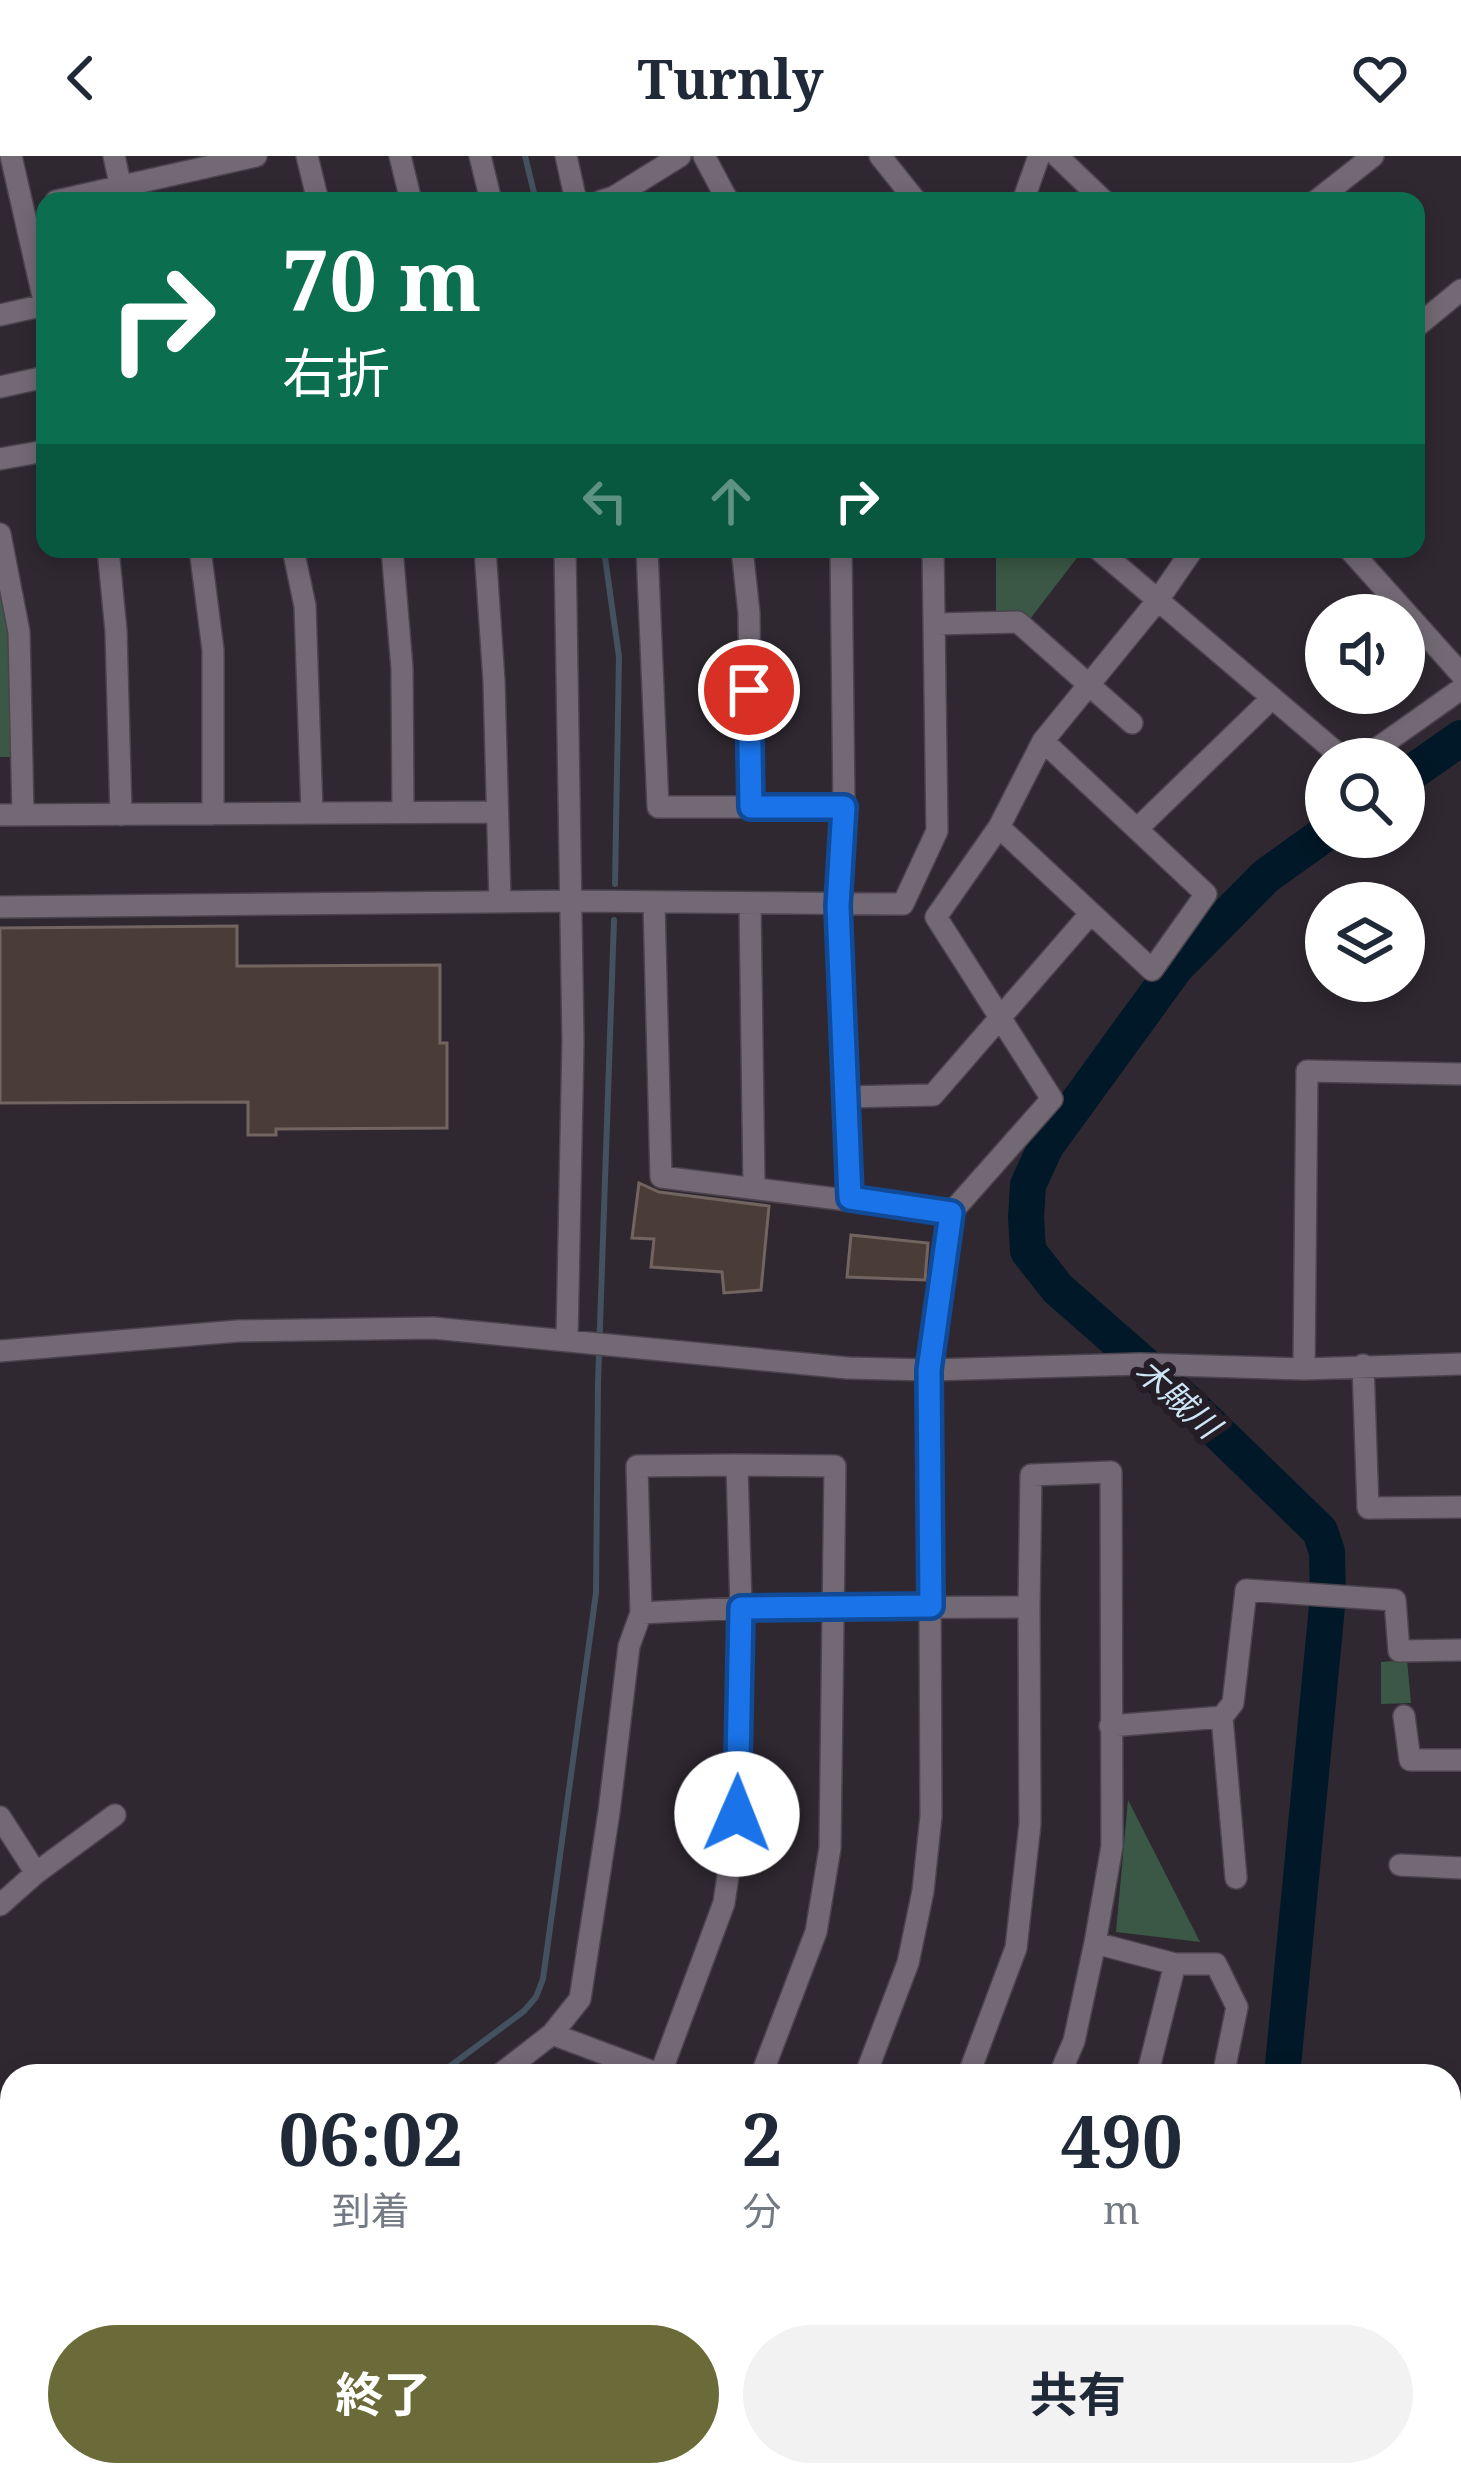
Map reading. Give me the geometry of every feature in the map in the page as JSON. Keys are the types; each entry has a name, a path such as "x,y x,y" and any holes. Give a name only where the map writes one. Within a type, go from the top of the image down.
{"street":[{"path":"11,156 34,206"},
{"path":"114,156 121,188"},
{"path":"101,192 212,161 256,156"},
{"path":"307,156 315,192"},
{"path":"400,156 409,192"},
{"path":"480,156 488,192"},
{"path":"566,156 574,192"},
{"path":"617,192 680,156"},
{"path":"704,156 723,192"},
{"path":"880,156 909,192"},
{"path":"1026,192 1039,156"},
{"path":"1057,156 1095,192"},
{"path":"1327,192 1373,156"},
{"path":"1425,320 1461,290"},
{"path":"0,315 36,307"},
{"path":"0,387 36,379"},
{"path":"0,459 36,453"},
{"path":"0,534 19,632 11,815 497,812"},
{"path":"109,558 122,814"},
{"path":"201,558 213,650 213,814"},
{"path":"295,558 305,606 312,813"},
{"path":"393,558 401,668 403,806"},
{"path":"485,558 500,902"},
{"path":"565,558 573,1082 567,1339"},
{"path":"647,558 658,806 844,807"},
{"path":"743,558 751,807"},
{"path":"841,558 844,807 838,906 850,1198"},
{"path":"0,907 572,901 903,904 938,831 933,558"},
{"path":"1109,558 1319,738"},
{"path":"870,2064 908,1963 923,1891 931,1816 929,1370 951,1213 1052,1099 936,917 1000,827 1043,741 1187,558"},
{"path":"1357,558 1461,674"},
{"path":"936,624 1018,622 1132,723"},
{"path":"1392,738 1461,689"},
{"path":"1137,829 1272,698"},
{"path":"1000,827 1152,970 1206,893 1043,741"},
{"path":"654,903 661,1177 951,1213"},
{"path":"750,904 754,1187"},
{"path":"846,1097 933,1095 1091,913"},
{"path":"1304,1369 1307,1071 1461,1074"},
{"path":"0,1351 238,1331 433,1328 848,1368 1140,1364 1304,1369 1461,1364"},
{"path":"1363,1365 1368,1508 1461,1508"},
{"path":"514,2064 552,2034 580,1999 628,1646 641,1613 637,1466 835,1466 830,1848 816,1932 766,2064"},
{"path":"666,2064 724,1903 737,1814 741,1608 737,1466"},
{"path":"972,2064 1016,1948 1030,1824 1031,1475 1112,1472 1112,1846 1074,2041 1064,2064"},
{"path":"1236,1878 1222,1717 1233,1703 1246,1590 1395,1600 1400,1651 1461,1650"},
{"path":"641,1613 836,1606 1029,1607"},
{"path":"1404,1716 1409,1760 1461,1760"},
{"path":"1110,1726 1222,1717"},
{"path":"0,1904 115,1815"},
{"path":"0,1817 36,1873"},
{"path":"1400,1865 1461,1868"},
{"path":"1095,1943 1174,1964 1216,1964 1237,2007 1225,2064"},
{"path":"1150,2064 1174,1964"},
{"path":"552,2034 632,2064"}],"green space":[{"path":"996,558 1077,558 1030,619 996,611"},
{"path":"0,570 11,624 15,757 0,757"},
{"path":"1407,1660 1411,1703 1381,1704 1381,1662"},
{"path":"1128,1800 1200,1942 1116,1932"}],"building":[{"path":"237,926 237,966 440,965 440,1043 447,1043 447,1128 276,1129 276,1135 248,1135 248,1102 0,1103 0,928"},
{"path":"639,1183 659,1192 769,1206 761,1290 724,1293 722,1272 651,1267 654,1239 632,1238"},
{"path":"851,1235 928,1243 925,1280 847,1277"}],"waterway":[{"path":"525,156 534,192"},
{"path":"605,558 619,657 615,884"},
{"name":"木賊川","path":"1425,763 1461,738"},
{"name":"木賊川","path":"1283,2064 1328,1596 1327,1552 1320,1531 1188,1403 1058,1289 1028,1251 1026,1217 1028,1185 1046,1146 1176,967 1266,876 1305,848"},
{"path":"453,2064 524,2011 543,1979 596,1593 598,1383 614,920"}],"route":[{"path":"737,1814 741,1608 931,1606 929,1370 951,1213 850,1198 838,906 844,807 751,807 749,690"}]}
